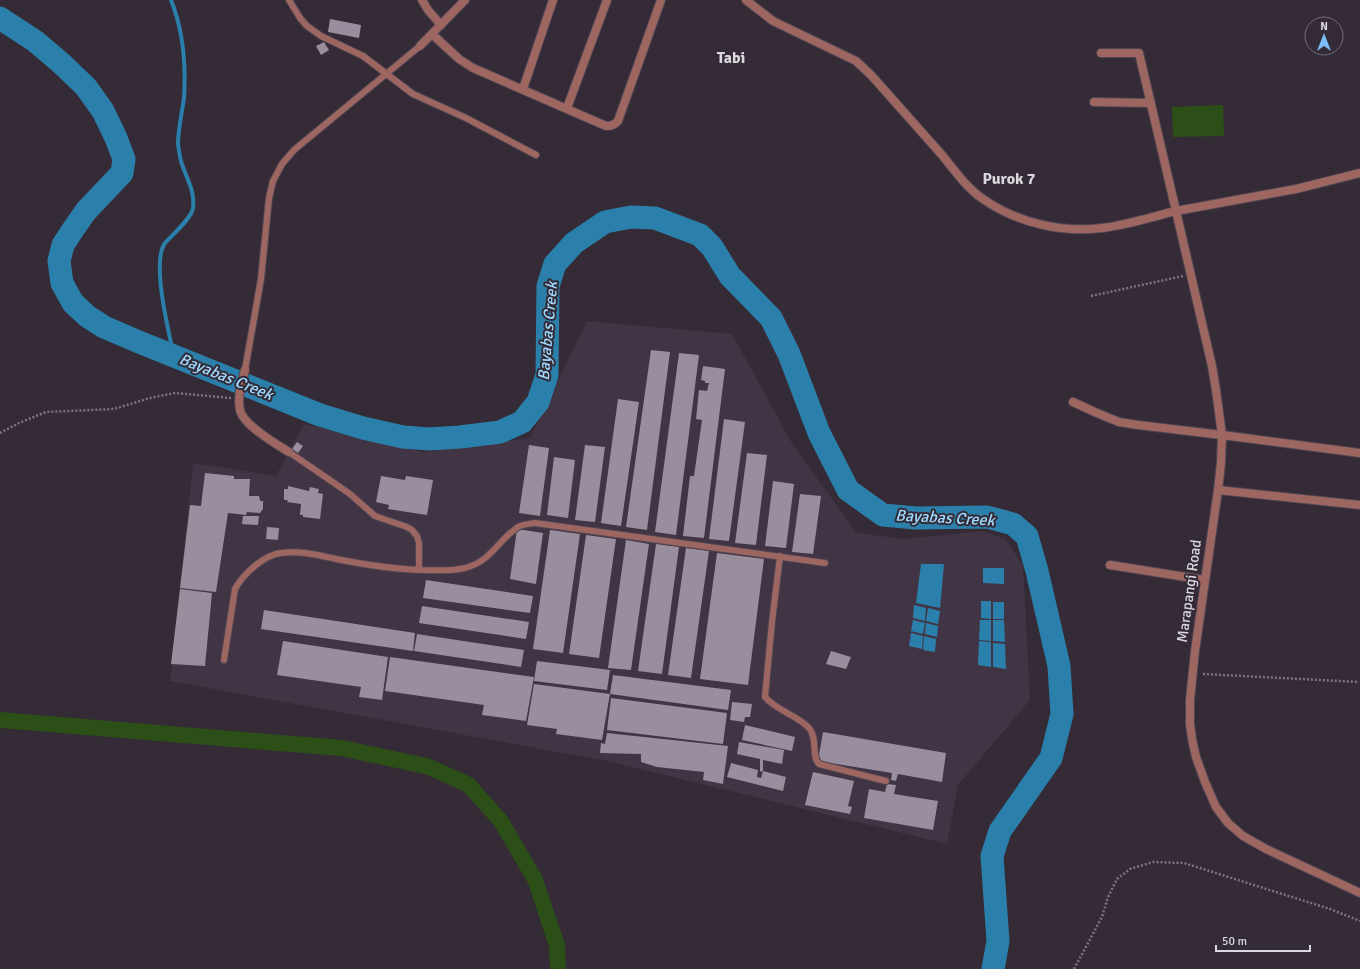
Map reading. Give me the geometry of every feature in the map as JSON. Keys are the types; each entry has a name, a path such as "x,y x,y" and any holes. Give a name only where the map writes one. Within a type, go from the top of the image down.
{"street":[{"path":"422,0 428,10 442,25"},
{"path":"420,46 465,0"},
{"path":"523,89 553,0"},
{"path":"567,108 606,0"},
{"path":"432,34 459,59 473,68 606,126 610,126 618,121 661,0"},
{"path":"746,0 773,21 856,61 871,75 965,183 984,200 1007,213 1041,224 1060,228 1083,230 1102,228 1176,210 1296,190 1360,172"},
{"name":"Marapangi Road","path":"1101,54 1139,54 1212,366 1220,413 1222,435 1221,463 1192,674 1190,724 1196,757 1204,782 1216,807 1228,824 1243,836 1266,849 1360,894"},
{"path":"1094,102 1151,103"},
{"path":"245,370 240,396 240,411 243,417 253,427 288,452"},
{"path":"1073,402 1119,422 1360,453"},
{"path":"1218,490 1360,505"},
{"path":"1110,565 1205,580"}],"lane":[{"path":"289,0 300,18 321,36 363,56 413,94 466,118 536,154"},
{"path":"245,370 261,279 269,198 273,181 282,164 294,150 387,75 420,46"},
{"path":"288,452 350,494 375,516 412,530 417,536 419,542 419,570"},
{"path":"224,660 235,589 245,574 273,555 282,552 307,553 362,564 419,570 461,569 473,566 518,527 535,523 825,562"},
{"path":"780,556 765,698 809,728 814,737 816,760 819,764 886,781"}],"path":[{"path":"1091,296 1191,275"},
{"path":"0,433 19,423 46,412 114,409 150,398 175,393 240,396"},
{"path":"1192,674 1359,682"},
{"path":"1074,969 1102,917 1108,897 1117,879 1130,869 1153,862 1184,864 1330,909 1360,921"}],"shaded area":[{"path":"587,321 732,334 793,445 857,533 904,539 982,531 1005,539 1023,565 1030,700 958,785 947,844 607,761 170,681 193,463 276,476 304,424 424,452 530,438"}],"green space":[{"path":"1223,105 1224,136 1173,137 1172,107"},
{"path":"0,712 343,740 431,759 473,778 507,816 542,876 565,944 566,969 550,969 549,947 528,883 494,825 463,791 425,774 340,756 0,728"}],"water":[{"path":"921,564 944,564 940,608 916,603"},
{"path":"983,568 1004,568 1004,584 983,583"},
{"path":"981,601 991,601 991,619 981,618"},
{"path":"993,602 1004,602 1004,619 993,619"},
{"path":"914,605 926,608 925,621 913,618"},
{"path":"928,608 940,611 938,624 926,621"},
{"path":"913,620 925,623 923,634 911,631"},
{"path":"980,620 991,620 991,641 979,640"},
{"path":"993,620 1004,620 1005,642 993,641"},
{"path":"926,623 938,626 937,637 925,634"},
{"path":"911,633 923,636 922,649 909,646"},
{"path":"924,636 936,639 935,652 923,650"},
{"path":"979,641 991,642 991,667 978,665"},
{"path":"993,643 1005,644 1006,669 993,667"}],"building":[{"path":"330,19 361,25 359,38 328,32"},
{"path":"324,42 329,50 321,55 316,46"},
{"path":"651,350 670,352 647,530 626,527"},
{"path":"679,353 699,355 676,535 655,532"},
{"path":"703,366 725,369 704,538 683,536 690,476 694,476 702,420 696,419 699,390 707,391 709,383 705,383 705,381 701,380"},
{"path":"618,399 639,402 621,526 601,523"},
{"path":"724,419 745,422 729,541 709,539"},
{"path":"297,442 303,446 298,453 292,449"},
{"path":"529,445 549,448 540,516 519,513"},
{"path":"585,445 605,447 595,522 575,520"},
{"path":"747,453 767,455 756,545 735,543"},
{"path":"554,457 575,460 568,518 547,515"},
{"path":"205,473 234,476 234,479 250,479 249,496 259,496 260,501 263,501 263,509 260,513 247,512 246,515 228,513 216,592 180,588 190,505 201,506"},
{"path":"381,476 405,480 406,476 433,480 427,515 388,509 389,505 376,502"},
{"path":"773,481 794,484 786,548 765,546"},
{"path":"288,486 309,491 310,487 319,489 318,493 323,494 320,519 303,517 303,515 300,515 301,504 287,502 288,500 284,500 284,489 288,489"},
{"path":"800,494 821,496 813,554 792,552"},
{"path":"243,516 259,516 258,525 242,524"},
{"path":"267,527 279,528 278,540 266,539"},
{"path":"517,529 543,533 536,584 510,579"},
{"path":"550,530 580,534 563,653 533,649"},
{"path":"586,535 616,539 599,658 569,654"},
{"path":"626,540 649,544 631,670 608,668"},
{"path":"656,544 679,547 662,674 638,671"},
{"path":"686,548 709,551 691,678 668,675"},
{"path":"717,553 764,559 748,685 700,679"},
{"path":"426,580 533,596 530,613 423,598"},
{"path":"180,589 212,593 205,666 171,664"},
{"path":"422,606 529,622 526,639 419,623"},
{"path":"264,610 415,633 413,651 261,629"},
{"path":"417,634 524,650 521,667 414,651"},
{"path":"283,641 388,657 382,700 359,697 361,687 277,675"},
{"path":"831,651 851,657 846,669 826,664"},
{"path":"390,657 534,677 526,721 482,715 484,705 385,691"},
{"path":"537,661 610,670 607,690 534,681"},
{"path":"613,675 731,690 728,710 610,694"},
{"path":"534,684 610,694 602,740 556,734 557,729 527,725"},
{"path":"611,698 727,713 723,744 607,730"},
{"path":"732,702 752,704 750,717 745,717 744,722 730,720"},
{"path":"745,725 795,737 792,751 742,740"},
{"path":"823,732 946,753 942,782 898,774 896,781 891,780 892,773 818,761"},
{"path":"607,733 728,746 723,784 703,780 704,772 657,767 641,762 641,754 600,753 601,743 605,744"},
{"path":"739,742 784,750 782,764 763,760 763,770 762,772 760,771 760,759 737,754"},
{"path":"731,763 758,770 757,777 761,778 763,771 786,777 783,791 727,777"},
{"path":"813,772 854,781 848,806 852,807 850,814 805,805"},
{"path":"887,784 896,785 894,794 938,801 933,830 864,818 869,789 885,792"}],"waterway":[{"path":"171,0 181,36 184,61 184,98 179,127 178,144 181,162 191,187 193,197 192,212 165,243 161,252 160,281 162,298 174,356"},
{"name":"Bayabas Creek","path":"0,18 35,41 86,87 103,111 124,159 122,173 86,211 63,245 59,261 62,283 73,303 87,316 104,327 320,415 363,428 403,437 429,439 500,432 522,422 538,402 547,375 548,286 555,264 574,243 605,222 631,217 655,218 700,235 712,247 730,276 771,318 789,354 819,433 848,490 883,515 916,518 987,517 1013,524 1027,536 1037,571 1059,666 1062,714 1051,758 1000,831 992,856 998,941 993,969"}],"district":[{"name":"Tabi","path":"731,58"},
{"name":"Purok 7","path":"1009,179"}]}
